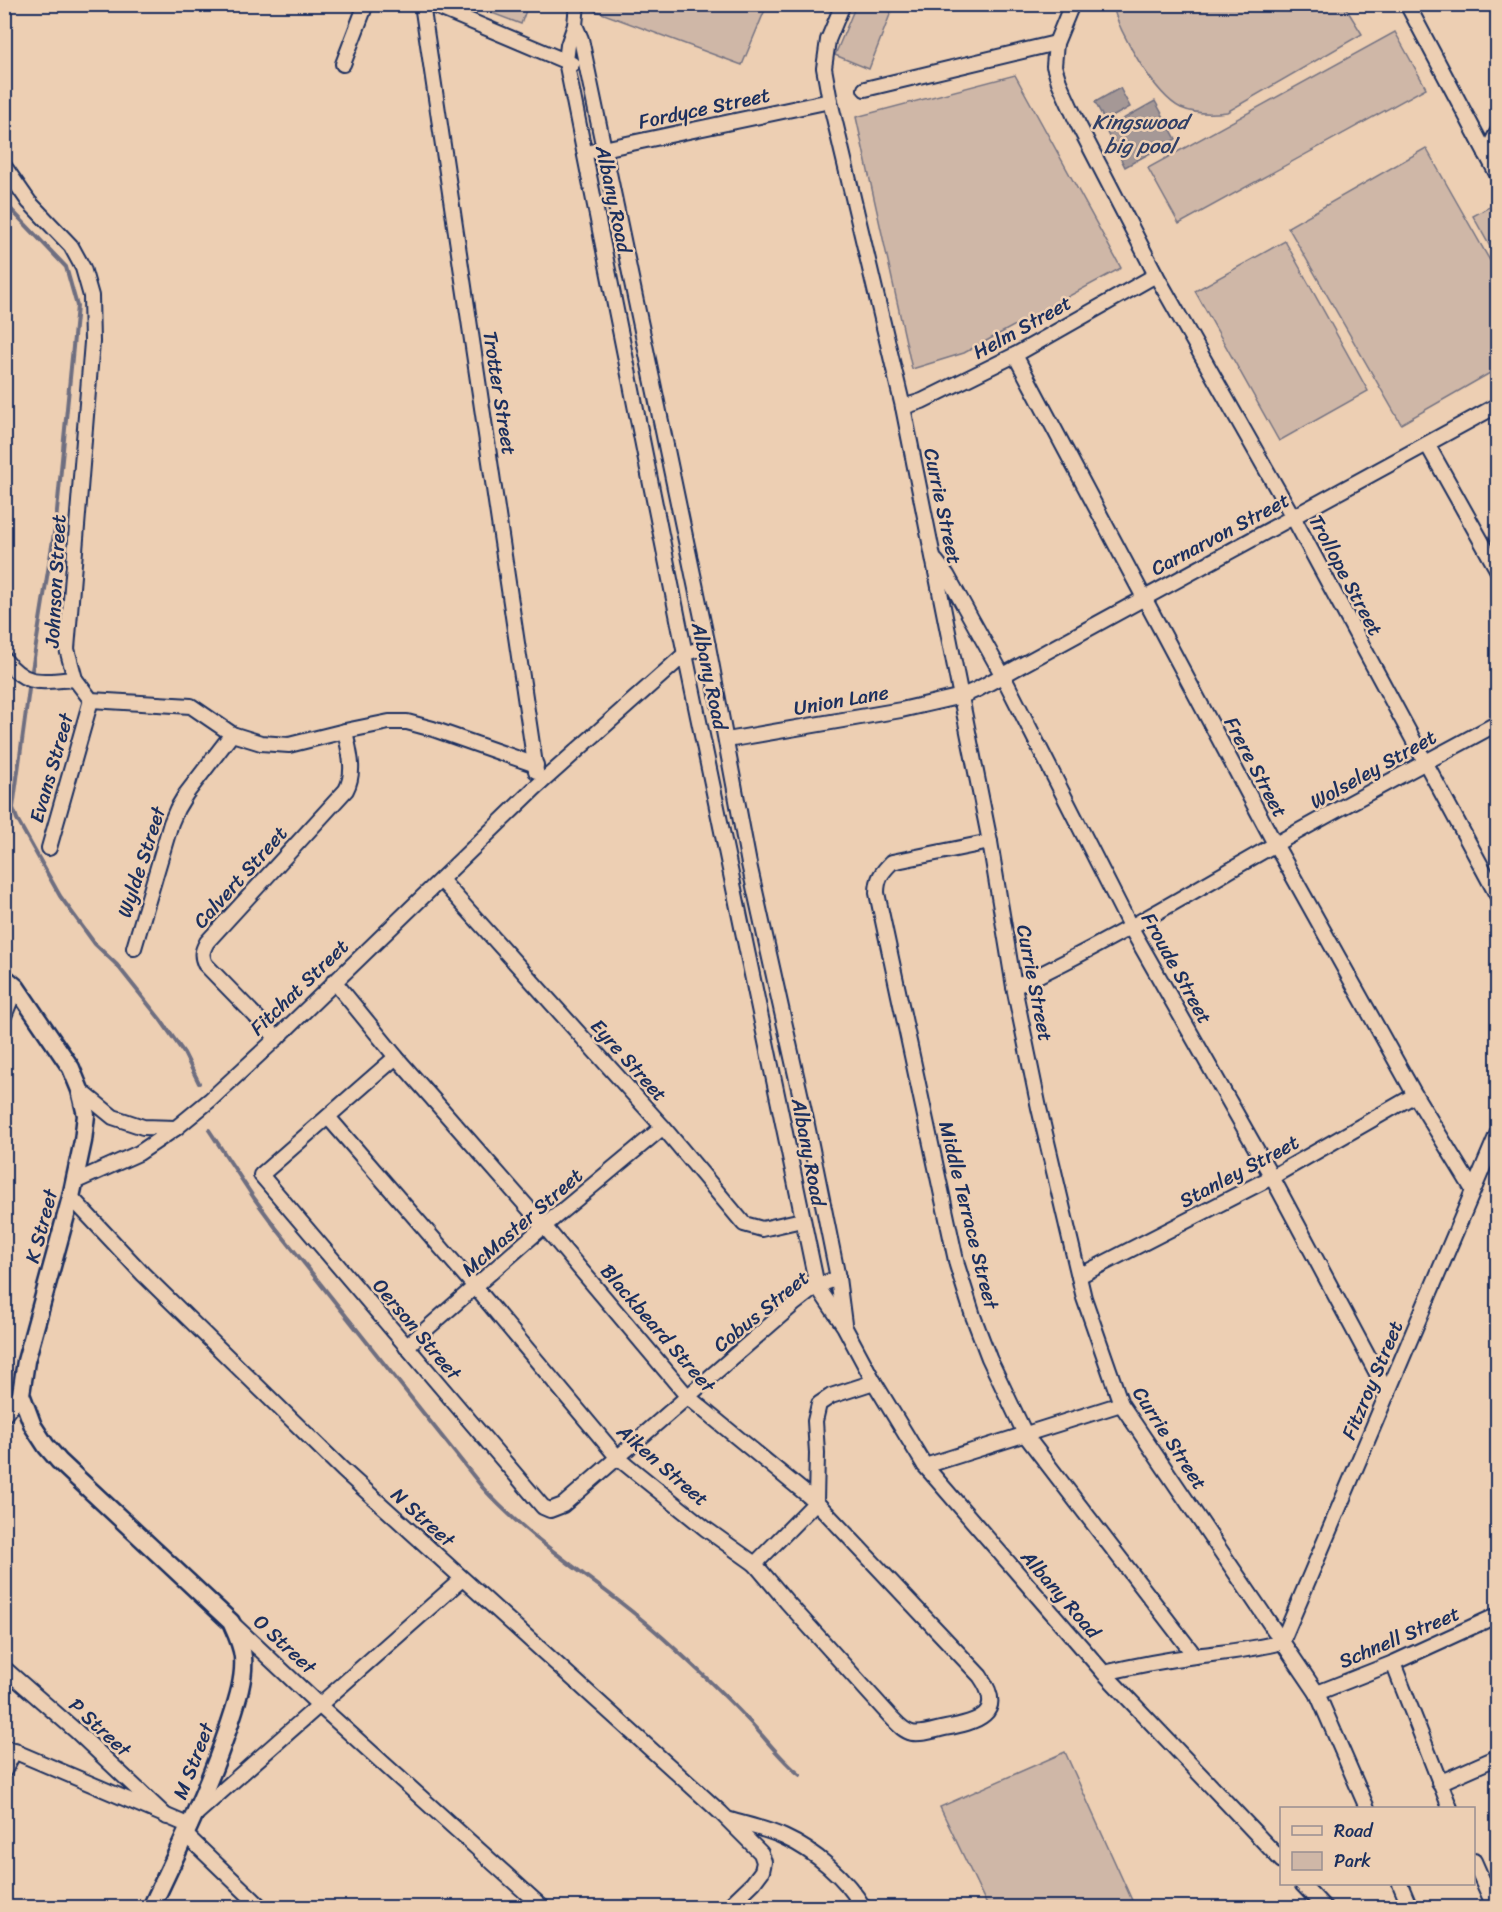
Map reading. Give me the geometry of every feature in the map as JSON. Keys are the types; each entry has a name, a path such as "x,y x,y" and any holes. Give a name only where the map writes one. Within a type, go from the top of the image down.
{"street":[{"path":"343,64 366,4"},
{"name":"Trotter Street","path":"422,4 536,765 535,788"},
{"path":"430,4 588,72"},
{"name":"Albany Road","path":"577,4 575,26 568,45 566,62 685,654 817,1286 844,1326 874,1382 925,1466 1104,1673 1280,1860"},
{"name":"Currie Street","path":"843,4 826,49 824,68 830,101 903,407 990,842 1014,987 1039,1108 1079,1276 1121,1404 1317,1693 1366,1807"},
{"path":"865,89 1056,44 1072,4"},
{"path":"1407,4 1497,176"},
{"name":"Albany Road","path":"575,26 581,39 708,646 749,864 806,1120 838,1278 844,1326"},
{"name":"Trollope Street","path":"1056,44 1054,66 1059,82 1078,124 1156,275 1293,517 1497,897"},
{"name":"Fordyce Street","path":"585,154 830,101"},
{"path":"1486,154 1497,131"},
{"name":"Johnson Street","path":"4,166 29,202 71,246 83,268 91,296 92,342 68,649 75,679 91,700"},
{"name":"Helm Street","path":"903,407 922,401 1015,355 1156,275"},
{"name":"Frere Street","path":"1015,355 1275,844 1415,1095 1473,1190"},
{"path":"634,395 654,389"},
{"name":"Carnarvon Street","path":"962,696 1003,676 1497,405"},
{"path":"1427,444 1497,571"},
{"path":"659,521 680,514"},
{"name":"Froude Street","path":"934,559 947,575 1003,676 1131,927 1272,1177 1388,1394"},
{"name":"Fitchat Street","path":"73,1190 139,1153 176,1128 210,1100 535,788 685,654 708,646"},
{"path":"4,659 15,672 25,678 40,681 75,679"},
{"name":"Union Lane","path":"727,740 901,710 962,696"},
{"path":"91,700 191,706 232,734 261,743 289,745 389,722 407,722 536,765"},
{"name":"Evans Street","path":"49,848 91,700"},
{"name":"Wolseley Street","path":"1014,987 1067,963 1275,844 1497,723"},
{"name":"Calvert Street","path":"277,1038 205,964 202,951 207,942 346,790 352,779 352,770 345,731"},
{"name":"Wylde Street","path":"134,948 177,809 232,734"},
{"name":"Middle Terrace Street","path":"990,842 892,862 880,873 877,883 877,893 957,1265 989,1358 1026,1436 1195,1656"},
{"path":"730,868 749,864"},
{"name":"Eyre Street","path":"441,880 663,1127 744,1224 762,1228 802,1220"},
{"name":"Blackbeard Street","path":"334,981 396,1057 544,1226 688,1397 816,1502 980,1676 989,1694 989,1709"},
{"path":"4,1016 10,982"},
{"path":"10,982 61,1052 80,1090 86,1115 73,1190"},
{"path":"328,1117 396,1057"},
{"path":"80,1090 113,1117 143,1127 176,1128"},
{"name":"Stanley Street","path":"1079,1276 1272,1177 1415,1095"},
{"name":"Oerson Street","path":"328,1117 261,1175 543,1507"},
{"name":"Aiken Street","path":"328,1117 476,1288 618,1458 706,1529 755,1564 903,1729 912,1733 925,1733 966,1724 984,1716 989,1709"},
{"path":"784,1125 806,1120"},
{"name":"McMaster Street","path":"406,1347 544,1226 663,1127"},
{"name":"Fitzroy Street","path":"1282,1642 1497,1132"},
{"name":"K Street","path":"21,1394 26,1361 73,1190"},
{"name":"N Street","path":"73,1190 143,1274 343,1470 728,1819 761,1853 764,1862 762,1871 727,1908"},
{"name":"Cobus Street","path":"543,1507 550,1510 563,1505 817,1286 838,1278"},
{"path":"755,1564 816,1502 817,1453 814,1421 819,1404 831,1396 874,1382"},
{"path":"4,1415 21,1394"},
{"name":"O Street","path":"21,1394 33,1426 59,1461 320,1706 543,1908"},
{"path":"925,1466 1026,1436 1121,1404"},
{"path":"191,1825 462,1579"},
{"name":"Schnell Street","path":"1317,1693 1393,1663 1497,1615"},
{"name":"M Street","path":"151,1908 191,1825 233,1715 242,1679 243,1658 239,1640 231,1622"},
{"path":"1104,1673 1140,1664 1253,1649 1282,1642"},
{"path":"1393,1663 1449,1807"},
{"name":"P Street","path":"4,1668 76,1731 167,1817"},
{"path":"4,1771 10,1749"},
{"name":"P Street","path":"10,1749 167,1817 191,1825 262,1908"},
{"path":"1439,1783 1497,1757"},
{"path":"728,1819 783,1836 809,1851 854,1891 864,1908"},
{"path":"1475,1866 1490,1903"},
{"path":"1303,1885 1325,1908"},
{"path":"1400,1885 1410,1908"}],"green space":[{"path":"471,5 528,5 521,24"},
{"path":"591,5 767,5 742,65 593,10"},
{"path":"856,5 873,5 891,12 869,69 835,55"},
{"path":"1113,5 1344,5 1362,34 1227,112 1198,112 1181,108 1160,90 1130,46"},
{"path":"1395,32 1426,88 1179,224 1148,168"},
{"path":"1015,75 1121,268 964,353 912,369 856,117"},
{"path":"1426,148 1497,273 1497,369 1401,424 1288,227"},
{"path":"1491,206 1497,218 1497,259 1473,216"},
{"path":"1285,241 1368,391 1279,441 1195,291"},
{"path":"1065,1752 1135,1907 988,1907 940,1807"}],"water":[{"path":"1120,88 1130,107 1105,121 1095,102"},
{"name":"Kingswood big pool","path":"1155,101 1176,139 1125,167 1105,129"}],"waterway":[{"path":"4,202 66,267 77,306 56,521 32,670"},
{"path":"29,689 13,808 17,819 60,896 95,944 117,965 160,1019 184,1053 199,1083"},
{"path":"209,1130 276,1228 483,1488 503,1509 547,1547 640,1618 673,1647 729,1700 800,1775"}]}
